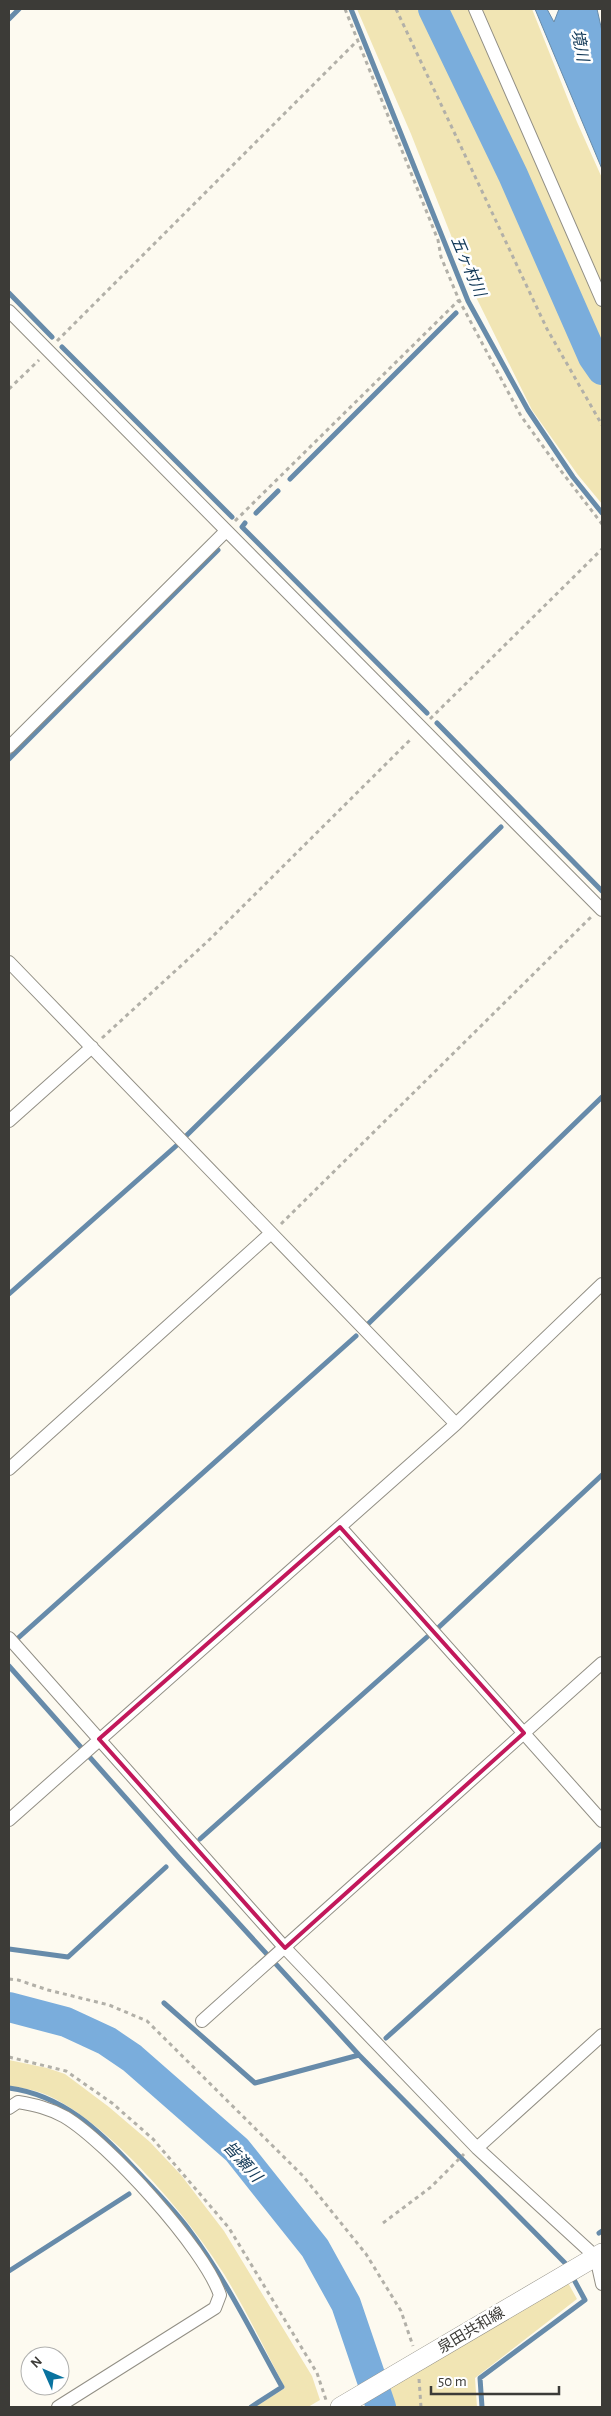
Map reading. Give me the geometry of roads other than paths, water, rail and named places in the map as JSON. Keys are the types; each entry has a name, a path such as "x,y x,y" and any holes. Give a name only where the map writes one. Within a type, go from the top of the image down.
{"main road":[{"name":"泉田共和線","path":"340,2407 595,2257"}],"street":[{"path":"475,9 602,300"},
{"path":"9,311 601,909"},
{"path":"9,748 226,531"},
{"path":"9,962 270,1234 456,1424"},
{"path":"9,1121 92,1047"},
{"path":"9,1468 270,1234"},
{"path":"9,1820 456,1424 602,1284"},
{"path":"340,1526 602,1821"},
{"path":"9,1638 96,1742 282,1950 473,2149 595,2257 602,2284"},
{"path":"202,2021 602,1663"},
{"path":"473,2149 602,2035"},
{"path":"9,2108 18,2102 42,2106 65,2118 91,2136 173,2223 215,2282 220,2295 214,2308 58,2407"}],"water":[{"name":"境川","path":"535,9 547,9 554,22 559,9 597,9 602,31 602,169"}],"waterway":[{"path":"9,19 19,9"},
{"name":"五ヶ村川","path":"351,9 468,301 528,410 573,477 602,513"},
{"path":"433,9 513,175 593,357 602,370"},
{"path":"9,293 52,337"},
{"path":"290,479 456,313"},
{"path":"62,347 232,517"},
{"path":"256,513 278,491"},
{"path":"245,523 242,527 427,713"},
{"path":"9,759 218,550"},
{"path":"437,723 602,891"},
{"path":"187,1135 501,827"},
{"path":"368,1324 602,1097"},
{"path":"9,1294 176,1146"},
{"path":"17,1639 356,1336"},
{"path":"439,1627 602,1475"},
{"path":"200,1839 427,1637"},
{"path":"9,1666 179,1858 359,2055 568,2268"},
{"path":"386,2038 602,1844"},
{"path":"9,1949 68,1957 166,1867"},
{"path":"164,2003 255,2083 359,2055"},
{"name":"皆瀬川","path":"9,2007 66,2022 107,2041 132,2058 237,2150 315,2248 346,2304 381,2407"},
{"path":"9,2088 46,2098 78,2116 121,2154 187,2227 225,2285 282,2387 251,2407"},
{"path":"9,2271 129,2194"},
{"path":"482,2407 480,2378 585,2300 572,2276"}]}
